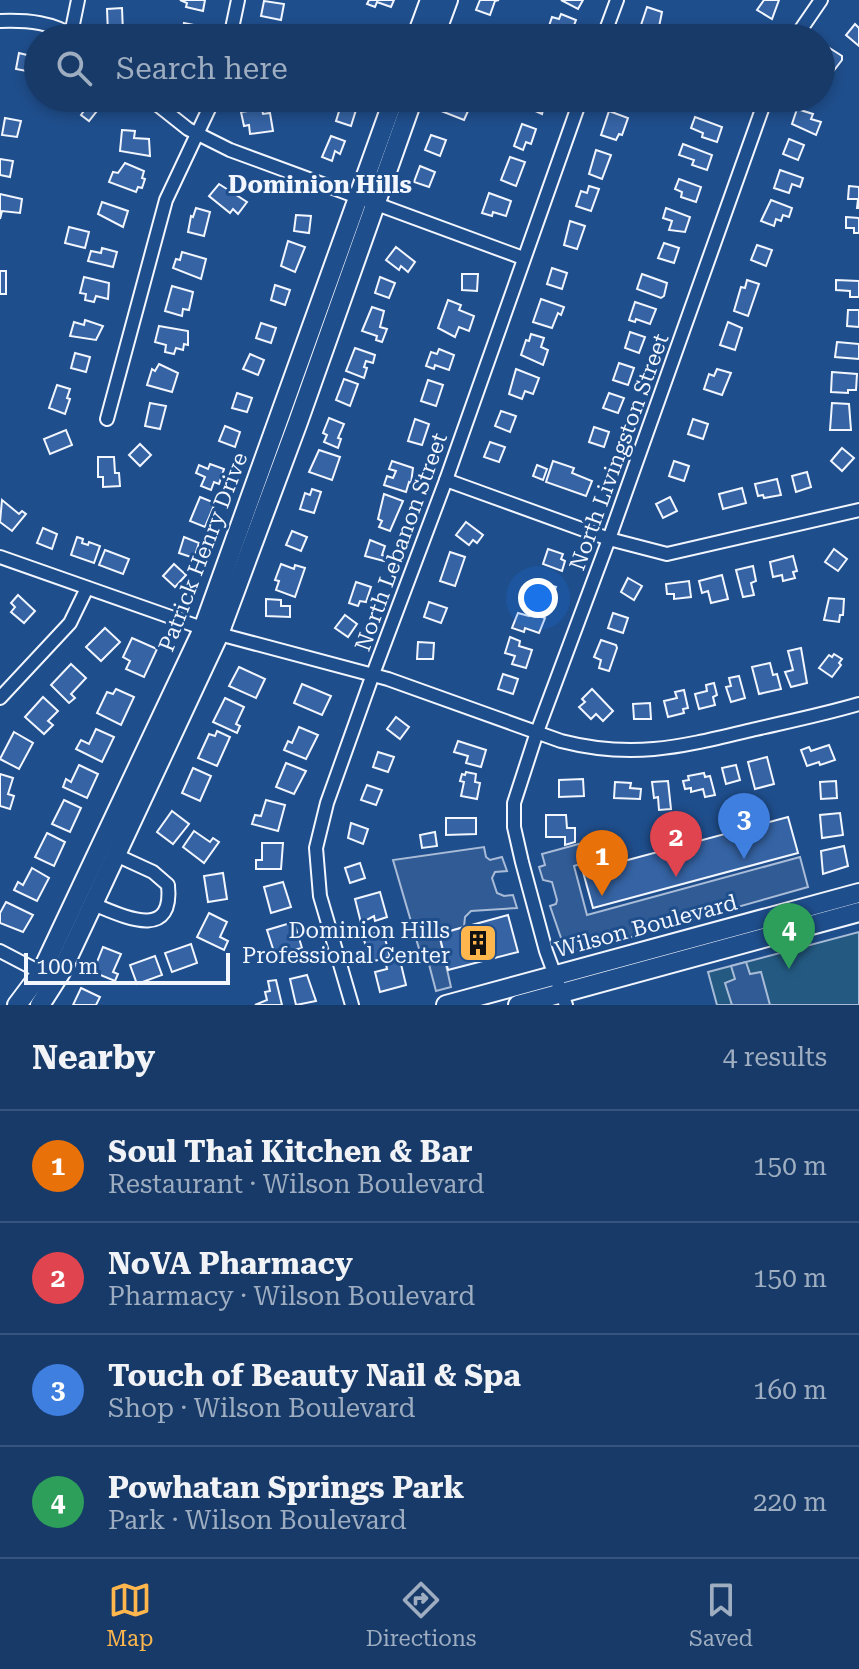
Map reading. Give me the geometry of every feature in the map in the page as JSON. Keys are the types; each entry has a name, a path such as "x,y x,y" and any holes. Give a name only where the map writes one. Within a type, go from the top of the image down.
{"street":[{"path":"75,24 78,0"},
{"path":"233,24 238,0"},
{"path":"421,24 430,0"},
{"path":"439,24 448,0"},
{"path":"608,24 617,0"},
{"path":"805,24 821,0"},
{"path":"0,21 39,24"},
{"path":"167,112 197,135 264,164 523,258"},
{"path":"107,419 166,200 208,112"},
{"name":"Patrick Henry Drive","path":"17,1005 48,977 93,904 211,632 298,422 367,200 390,112"},
{"name":"Patrick Henry Drive","path":"367,200 407,112"},
{"name":"North Lebanon Street","path":"352,1005 320,896 316,848 327,803 446,480 576,112"},
{"name":"North Livingston Street","path":"561,991 546,951 514,827 514,803 761,112"},
{"path":"446,480 609,539 667,554 859,510"},
{"path":"0,557 211,632 373,674 586,747 654,751 859,704"},
{"path":"0,698 70,623 87,588"},
{"name":"Patrick Henry Drive","path":"40,1005 48,977 211,632"},
{"path":"93,904 135,921 153,920 165,913 169,901 168,885 153,872 116,855"},
{"name":"Wilson Boulevard","path":"518,1005 859,893"},
{"name":"Wilson Boulevard","path":"446,1005 561,991 859,912"},
{"path":"0,951 48,977"}],"shaded area":[{"path":"608,836 606,856 574,866 587,915 800,857 808,887 582,951 568,947 561,938 550,906 557,900 552,882 543,880 539,867 545,865 542,854"},
{"path":"484,847 490,860 502,857 507,871 495,872 492,878 497,893 513,895 517,908 471,911 465,917 464,927 439,934 451,987 436,991 426,953 420,952 393,860"},
{"path":"859,932 859,1005 717,1005 708,972"},
{"path":"746,962 750,974 761,972 770,1005 732,1005 725,983 735,979 731,966"}],"building":[{"path":"180,0 205,0 203,11 186,7 187,3"},
{"path":"369,0 394,0 391,7 377,2 375,7 367,4"},
{"path":"480,0 499,0 495,1 490,15 476,10"},
{"path":"561,0 583,0 578,9"},
{"path":"764,0 779,0 772,19 757,10"},
{"path":"264,1 284,4 281,20 261,16"},
{"path":"647,7 662,12 660,24 641,24"},
{"path":"122,8 123,24 108,24 107,9"},
{"path":"561,14 576,20 574,24 550,24 552,17 559,19"},
{"path":"855,24 859,28 859,46 846,35"},
{"path":"835,52 842,56 835,69"},
{"path":"19,53 24,54 24,70 16,69"},
{"path":"83,112 96,112 89,121 81,115"},
{"path":"241,112 270,113 273,131 250,134 249,125 244,126"},
{"path":"339,112 355,112 351,126 336,121"},
{"path":"444,112 468,112 464,120"},
{"path":"609,112 628,118 622,135 619,134 616,140 601,135"},
{"path":"796,112 813,114 811,119 821,122 816,135 792,124"},
{"path":"695,117 722,127 717,142 702,137 703,133 691,128"},
{"path":"5,118 21,121 17,137 2,135"},
{"path":"522,124 536,129 531,144 526,142 523,150 514,146"},
{"path":"122,130 135,131 134,138 149,139 150,156 120,151"},
{"path":"431,135 446,140 440,156 425,150"},
{"path":"331,136 345,141 340,154 335,151 332,161 322,157"},
{"path":"789,139 804,145 798,160 783,154"},
{"path":"683,144 712,155 707,170 692,165 694,160 679,155"},
{"path":"596,150 611,155 602,179 589,174"},
{"path":"510,157 525,162 516,186 501,180"},
{"path":"0,159 13,161 10,177 0,175"},
{"path":"125,163 144,171 142,188 138,187 136,192 109,182 113,172 118,173"},
{"path":"420,166 435,172 429,187 414,182"},
{"path":"780,170 803,178 800,187 792,184 789,193 774,188"},
{"path":"679,179 701,187 696,202 681,197 682,192 675,189"},
{"path":"219,184 247,202 238,214 233,209 230,213 209,196"},
{"path":"589,186 599,189 591,211 576,206 581,191 587,193"},
{"path":"849,186 859,187 859,208 858,199 848,199"},
{"path":"489,193 511,201 506,216 482,213"},
{"path":"0,194 22,199 20,213 2,211 0,219"},
{"path":"771,200 792,208 789,217 783,215 781,221 776,219 774,226 761,221"},
{"path":"102,202 128,211 123,227 98,214"},
{"path":"196,208 210,212 204,236 188,232"},
{"path":"666,208 690,217 685,232 669,230 672,221 663,218"},
{"path":"296,215 311,216 309,233 294,231"},
{"path":"846,217 859,218 859,233 854,233 854,228 846,228"},
{"path":"570,221 585,226 577,249 564,245"},
{"path":"69,227 89,232 85,248 65,243"},
{"path":"288,241 305,247 295,272 281,266"},
{"path":"664,243 679,248 674,263 658,258"},
{"path":"757,245 772,250 766,266 751,260"},
{"path":"396,247 415,262 408,272 401,266 399,270 386,260"},
{"path":"102,248 117,252 113,267 88,261 91,251 101,253"},
{"path":"182,252 206,259 201,279 173,268"},
{"path":"552,268 567,273 562,289 547,284"},
{"path":"0,271 6,271 6,294 0,294"},
{"path":"462,274 478,274 477,291 462,290"},
{"path":"642,274 667,283 664,296 661,298 637,289"},
{"path":"84,277 109,283 108,299 96,296 94,302 85,300 86,294 80,293"},
{"path":"380,277 395,283 389,298 375,293"},
{"path":"747,280 759,284 748,316 734,311 741,287 745,288"},
{"path":"836,280 859,281 859,297 850,297 850,291 836,290"},
{"path":"275,285 290,290 285,305 271,300"},
{"path":"172,286 193,292 189,310 183,309 182,316 165,311"},
{"path":"541,299 564,307 552,328 533,322"},
{"path":"448,300 461,305 459,310 474,316 469,331 459,327 455,337 438,328"},
{"path":"635,302 656,309 650,324 629,320"},
{"path":"372,307 384,311 380,327 387,329 382,342 376,340 377,336 362,331"},
{"path":"848,310 859,310 859,327 847,326"},
{"path":"85,320 103,326 96,340 70,336 74,322 84,325"},
{"path":"728,322 742,328 735,350 720,345"},
{"path":"261,323 276,328 271,343 256,338"},
{"path":"159,326 188,331 188,345 184,344 183,350 176,348 174,354 165,352 166,345 155,342"},
{"path":"630,332 645,337 639,353 625,348"},
{"path":"531,334 544,338 541,347 548,350 543,365 521,355"},
{"path":"837,342 859,344 859,359 835,357"},
{"path":"355,348 375,355 373,363 366,361 364,378 346,371"},
{"path":"439,349 454,355 449,370 435,365 434,369 426,366 431,352 437,354"},
{"path":"75,353 90,357 86,372 71,368"},
{"path":"250,354 264,360 258,375 243,369"},
{"path":"619,363 634,368 628,385 613,380"},
{"path":"159,364 178,373 172,392 147,385 152,369 155,371"},
{"path":"516,369 539,378 533,394 525,391 522,399 509,394"},
{"path":"717,369 731,373 722,395 704,389 709,374 714,376"},
{"path":"832,372 857,374 856,390 831,392"},
{"path":"344,379 358,384 350,406 336,400"},
{"path":"428,380 443,385 436,406 421,401"},
{"path":"57,385 70,389 65,414 49,408"},
{"path":"237,393 252,398 247,412 232,408"},
{"path":"609,393 624,398 618,413 603,408"},
{"path":"150,403 166,406 160,429 145,426"},
{"path":"832,403 849,404 851,430 830,430"},
{"path":"501,411 516,416 510,432 495,426"},
{"path":"329,418 344,424 338,438 341,439 338,448 324,442 327,435 323,433"},
{"path":"415,419 429,424 422,445 408,441"},
{"path":"693,419 708,424 703,439 688,434"},
{"path":"225,426 240,432 235,447 219,441"},
{"path":"594,427 609,432 604,447 589,442"},
{"path":"66,430 72,445 50,454 44,439"},
{"path":"490,442 505,447 499,462 484,457"},
{"path":"140,444 151,455 140,466 129,455"},
{"path":"842,448 854,458 842,471 831,461"},
{"path":"319,450 340,457 332,480 309,472"},
{"path":"98,457 114,457 120,486 103,487 103,477 98,477"},
{"path":"392,461 413,468 406,492 384,485 387,476 393,478 396,471 389,469"},
{"path":"553,461 574,468 572,473 592,481 586,496 546,482"},
{"path":"674,461 689,466 684,481 669,476"},
{"path":"210,464 224,469 219,484 214,482 211,490 201,486 205,477 196,473 199,465 208,469"},
{"path":"537,465 547,469 543,480 533,476"},
{"path":"807,472 811,487 796,492 792,476"},
{"path":"777,479 781,495 758,496 755,484"},
{"path":"742,488 746,503 723,509 719,494"},
{"path":"312,489 321,492 314,513 300,509 305,493 310,495"},
{"path":"384,494 403,501 390,531 379,527"},
{"path":"200,497 215,503 205,527 190,521"},
{"path":"670,497 677,511 663,518 656,504"},
{"path":"2,500 19,514 22,511 26,514 12,531 0,522"},
{"path":"466,522 483,535 477,543 473,540 469,545 456,535"},
{"path":"43,528 57,534 52,549 37,543"},
{"path":"292,531 307,537 301,551 286,545"},
{"path":"77,537 83,539 82,543 100,546 94,563 71,555"},
{"path":"184,537 199,543 194,558 179,553"},
{"path":"370,540 385,546 384,561 365,556"},
{"path":"548,549 563,554 561,559 565,561 562,571 543,564"},
{"path":"834,549 847,559 838,571 825,562"},
{"path":"105,550 129,559 123,574 99,565"},
{"path":"450,552 465,557 455,586 440,581"},
{"path":"793,556 797,571 793,572 795,578 783,581 782,575 773,577 770,562"},
{"path":"174,564 186,575 175,587 163,576"},
{"path":"281,564 294,569 295,565 305,568 295,597 276,590 279,581 275,580"},
{"path":"753,566 756,581 751,583 754,595 743,597 736,570"},
{"path":"722,575 728,599 711,603 708,591 702,593 699,581"},
{"path":"628,578 642,586 634,600 621,592"},
{"path":"689,581 691,597 674,599 674,594 667,594 666,584"},
{"path":"356,582 371,587 366,602 360,601 358,606 349,603"},
{"path":"540,582 556,587 550,603 535,597"},
{"path":"18,595 35,611 24,623 11,612 15,607 11,603"},
{"path":"829,598 844,599 843,615 840,615 839,622 824,620"},
{"path":"266,599 281,600 281,606 290,606 290,617 266,616"},
{"path":"429,602 447,608 441,623 424,617"},
{"path":"518,613 545,618 539,633 512,628"},
{"path":"613,613 628,618 623,633 608,628"},
{"path":"345,615 357,624 348,637 335,628"},
{"path":"105,628 120,642 101,661 86,647"},
{"path":"510,637 520,641 519,646 532,650 526,668 512,664 515,656 505,653"},
{"path":"132,638 157,649 144,677 126,669 130,661 123,657"},
{"path":"601,640 617,648 609,671 599,668 601,660 594,657"},
{"path":"418,642 434,643 433,659 417,659"},
{"path":"801,648 807,683 791,687 785,672 793,670 788,651"},
{"path":"834,654 842,659 832,677 819,668 829,655 832,657"},
{"path":"770,663 781,689 759,694 752,667"},
{"path":"71,664 86,678 71,694 75,698 69,703 51,685"},
{"path":"239,667 265,679 256,698 229,686"},
{"path":"503,674 518,679 513,694 498,689"},
{"path":"739,676 745,698 731,702 726,687 731,686 729,678"},
{"path":"714,683 717,695 713,697 715,705 699,709 695,694 707,691 706,685"},
{"path":"302,684 331,696 322,715 294,703"},
{"path":"116,689 134,697 121,725 97,713 107,692 113,694"},
{"path":"592,689 613,711 603,721 596,714 591,719 579,707"},
{"path":"684,690 688,708 683,709 684,713 668,717 664,701 677,698 675,692"},
{"path":"43,697 58,711 48,721 53,725 44,734 25,717"},
{"path":"225,698 244,707 236,724 240,726 237,733 213,722"},
{"path":"650,703 651,719 634,719 633,704"},
{"path":"396,717 409,727 400,739 387,729"},
{"path":"299,727 318,735 306,759 284,750 288,741 292,743"},
{"path":"96,729 114,737 102,762 76,749 81,740 89,744"},
{"path":"217,731 230,737 217,766 198,758 209,734 215,736"},
{"path":"14,732 33,743 19,769 0,759"},
{"path":"458,741 486,750 481,767 466,763 468,756 454,752"},
{"path":"829,745 835,760 807,766 801,750 809,747 811,751"},
{"path":"378,752 394,757 388,772 373,767"},
{"path":"767,757 774,784 755,789 748,762"},
{"path":"286,763 306,771 294,794 276,787"},
{"path":"79,765 98,774 87,798 63,787 66,779 71,782"},
{"path":"736,765 740,780 726,784 722,768"},
{"path":"193,768 211,776 200,801 182,793"},
{"path":"466,772 476,774 475,782 480,783 477,799 461,796 464,782 460,781"},
{"path":"704,773 705,777 710,776 715,795 705,797 703,789 691,792 691,788 685,789 683,781 689,780 688,776"},
{"path":"0,774 13,778 8,794 14,796 10,809 0,806"},
{"path":"583,779 584,796 559,797 559,780"},
{"path":"668,781 671,809 659,810 652,782"},
{"path":"836,781 837,798 821,799 820,782"},
{"path":"615,782 631,783 630,788 641,789 640,799 614,798"},
{"path":"367,785 382,790 376,805 361,800"},
{"path":"64,800 81,808 70,832 52,824"},
{"path":"266,800 285,805 278,831 252,824 255,815 261,816"},
{"path":"172,811 189,824 173,844 157,832"},
{"path":"840,813 843,835 822,838 820,815"},
{"path":"546,815 566,815 567,828 575,828 575,842 565,845 565,837 546,837"},
{"path":"788,817 798,853 593,908 583,872"},
{"path":"446,818 476,818 476,834 446,835"},
{"path":"351,823 368,829 363,844 348,838"},
{"path":"194,831 210,842 213,838 219,842 204,863 183,847"},
{"path":"435,832 437,846 422,848 420,835"},
{"path":"47,833 65,842 54,866 35,857"},
{"path":"262,843 283,843 281,869 256,869 256,860 262,860"},
{"path":"844,846 848,866 823,874 821,851"},
{"path":"360,863 365,878 350,883 345,868"},
{"path":"32,868 49,878 37,901 14,890 18,882 23,885"},
{"path":"223,873 227,899 208,902 204,876"},
{"path":"283,882 291,907 271,913 264,887"},
{"path":"380,892 387,917 375,921 374,916 361,923 355,899"},
{"path":"6,902 33,915 23,932 0,923 0,913"},
{"path":"209,913 227,922 220,937 228,941 224,950 197,937"},
{"name":"Dominion Hills Professional Center","path":"508,915 518,952 448,970 439,934"},
{"path":"294,922 302,948 275,955 267,930"},
{"path":"383,931 390,957 370,962 363,936"},
{"path":"191,944 197,963 172,972 165,953"},
{"path":"103,947 121,954 113,972 118,974 115,981 93,972"},
{"path":"155,956 162,975 137,984 130,965"},
{"path":"400,960 406,985 380,992 375,972 387,969 386,964"},
{"path":"307,975 316,1001 296,1005 290,979"},
{"path":"276,980 282,1005 255,1005 267,1000 265,992 270,991 268,981"},
{"path":"81,988 100,997 96,1005 73,1005"}],"place":[{"name":"Touch of Beauty Nail & Spa","path":"744,859"},
{"name":"NoVA Pharmacy","path":"676,877"},
{"name":"Soul Thai Kitchen & Bar","path":"602,896"},
{"name":"Dominion Hills Professional Center","path":"478,943"},
{"name":"Powhatan Springs Park","path":"789,969"}],"district":[{"name":"Dominion Hills","path":"320,185"}]}
